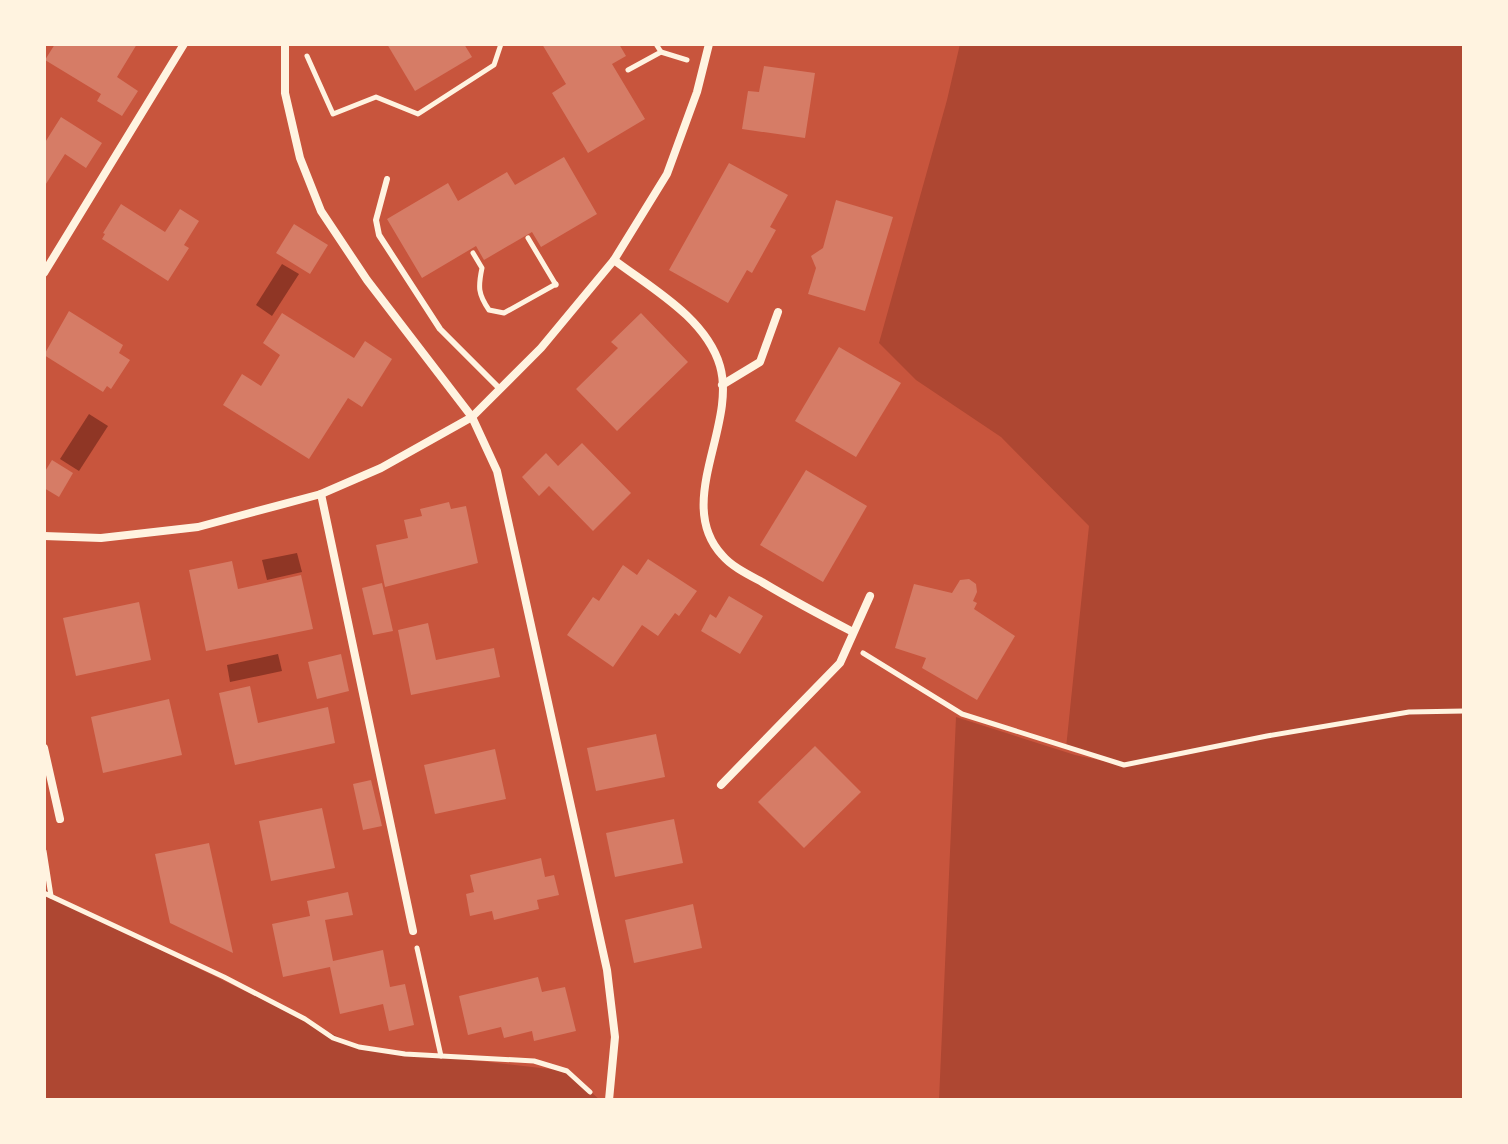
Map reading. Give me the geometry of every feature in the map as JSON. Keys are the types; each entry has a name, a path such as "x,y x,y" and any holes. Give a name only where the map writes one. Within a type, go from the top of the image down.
{"street":[{"path":"44,273 184,44"},
{"path":"285,44 285,93 300,158 321,211 367,280 472,417 497,471 607,970 615,1037 609,1100"},
{"path":"44,536 101,538 198,527 321,494 381,468 472,417 530,360 614,260 667,174 697,92 709,44"},
{"path":"614,260 680,310 704,335 720,365 720,418 706,480 702,518 721,555 742,571 853,632"},
{"path":"722,385 760,362 778,312"},
{"path":"321,494 413,931"},
{"path":"721,785 840,663 870,596"},
{"path":"44,748 60,819"}],"lane":[{"path":"387,179 376,220 379,235 440,329 500,389"}],"path":[{"path":"302,44 333,114 376,97 418,114 494,65 501,44"},
{"path":"628,70 661,52 656,44"},
{"path":"528,238 556,284 581,299"},
{"path":"473,253 482,268 479,296 489,310 504,313 556,284"},
{"path":"848,644 962,714 1124,765 1409,712 1464,711"},
{"path":"44,851 51,897"},
{"path":"44,893 224,977 305,1019 333,1038 376,1051 534,1061 567,1071 600,1100"},
{"path":"413,931 441,1056"}],"shaded area":[{"path":"960,44 1464,44 1464,1100 939,1100 956,717 1075,755 1113,763 1066,748 1089,526 1001,437 916,380 879,343"},
{"path":"282,264 299,274 272,316 256,305"},
{"path":"89,414 108,426 79,471 60,459"},
{"path":"297,553 302,572 267,580 262,560"},
{"path":"278,654 282,671 230,682 227,665"},
{"path":"44,888 73,907 359,1047 567,1071 600,1100 44,1100"}],"building":[{"path":"55,44 137,44 117,77 138,91 122,116 97,101 101,94 45,60"},
{"path":"387,44 464,44 472,57 415,91"},
{"path":"542,44 619,44 626,56 612,64 645,119 588,153 552,93 566,84"},
{"path":"764,66 815,73 805,138 742,129 748,91 759,92"},
{"path":"61,117 102,143 86,168 65,154 44,187 44,144"},
{"path":"564,157 597,214 541,247 532,232 484,260 476,246 422,278 387,219 448,183 458,201 507,172 515,185"},
{"path":"729,163 788,195 770,227 776,230 752,273 747,270 728,303 669,270"},
{"path":"836,200 893,217 865,311 808,294 816,268 811,256 823,248"},
{"path":"121,204 165,232 180,209 199,221 184,245 189,248 168,281 102,239"},
{"path":"294,224 328,245 310,274 276,253"},
{"path":"69,311 123,345 119,353 130,360 111,389 107,386 103,392 44,355"},
{"path":"282,313 354,358 365,341 392,359 362,407 348,398 309,459 223,405 242,374 261,386 280,355 263,343"},
{"path":"641,313 688,362 617,431 576,389 618,348 611,342"},
{"path":"839,347 901,383 856,457 795,421"},
{"path":"582,443 631,493 593,531 549,486 539,496 522,477 546,453 558,466"},
{"path":"52,460 73,473 59,497 44,488 44,473"},
{"path":"806,470 867,506 823,582 760,545"},
{"path":"449,502 451,509 466,506 478,563 385,587 376,545 408,538 404,520 422,516 420,509"},
{"path":"648,559 697,591 679,616 675,613 658,636 642,625 613,667 567,635 593,597 599,601 623,565 637,575"},
{"path":"232,561 238,589 301,575 313,629 206,651 189,570"},
{"path":"969,579 976,584 973,601 977,603 974,609 1015,636 977,700 922,668 926,658 895,648 914,584 952,593 960,580"},
{"path":"382,583 393,631 373,635 362,588"},
{"path":"729,596 763,616 740,654 701,631 710,614 716,618"},
{"path":"139,602 151,660 76,676 63,618"},
{"path":"428,623 436,660 494,648 500,677 411,695 398,630"},
{"path":"341,654 349,691 317,699 308,662"},
{"path":"250,686 258,723 328,707 335,743 235,765 219,693"},
{"path":"169,699 182,755 103,773 91,717"},
{"path":"656,734 665,777 596,791 587,748"},
{"path":"815,746 861,792 804,848 758,802"},
{"path":"495,749 506,799 435,814 424,765"},
{"path":"371,780 382,826 363,830 353,784"},
{"path":"322,808 335,868 271,881 259,821"},
{"path":"674,819 683,863 615,877 606,833"},
{"path":"209,843 233,953 170,923 155,854"},
{"path":"541,858 545,877 554,875 559,895 537,900 539,909 494,920 492,911 470,916 466,894 474,892 470,875"},
{"path":"348,892 353,915 325,920 333,961 383,950 390,987 405,984 414,1025 389,1031 383,1004 340,1014 330,967 283,977 272,924 310,916 307,901"},
{"path":"693,904 702,948 634,963 625,920"},
{"path":"538,977 542,992 565,987 576,1031 534,1041 532,1031 504,1038 501,1027 468,1035 459,996"}]}
